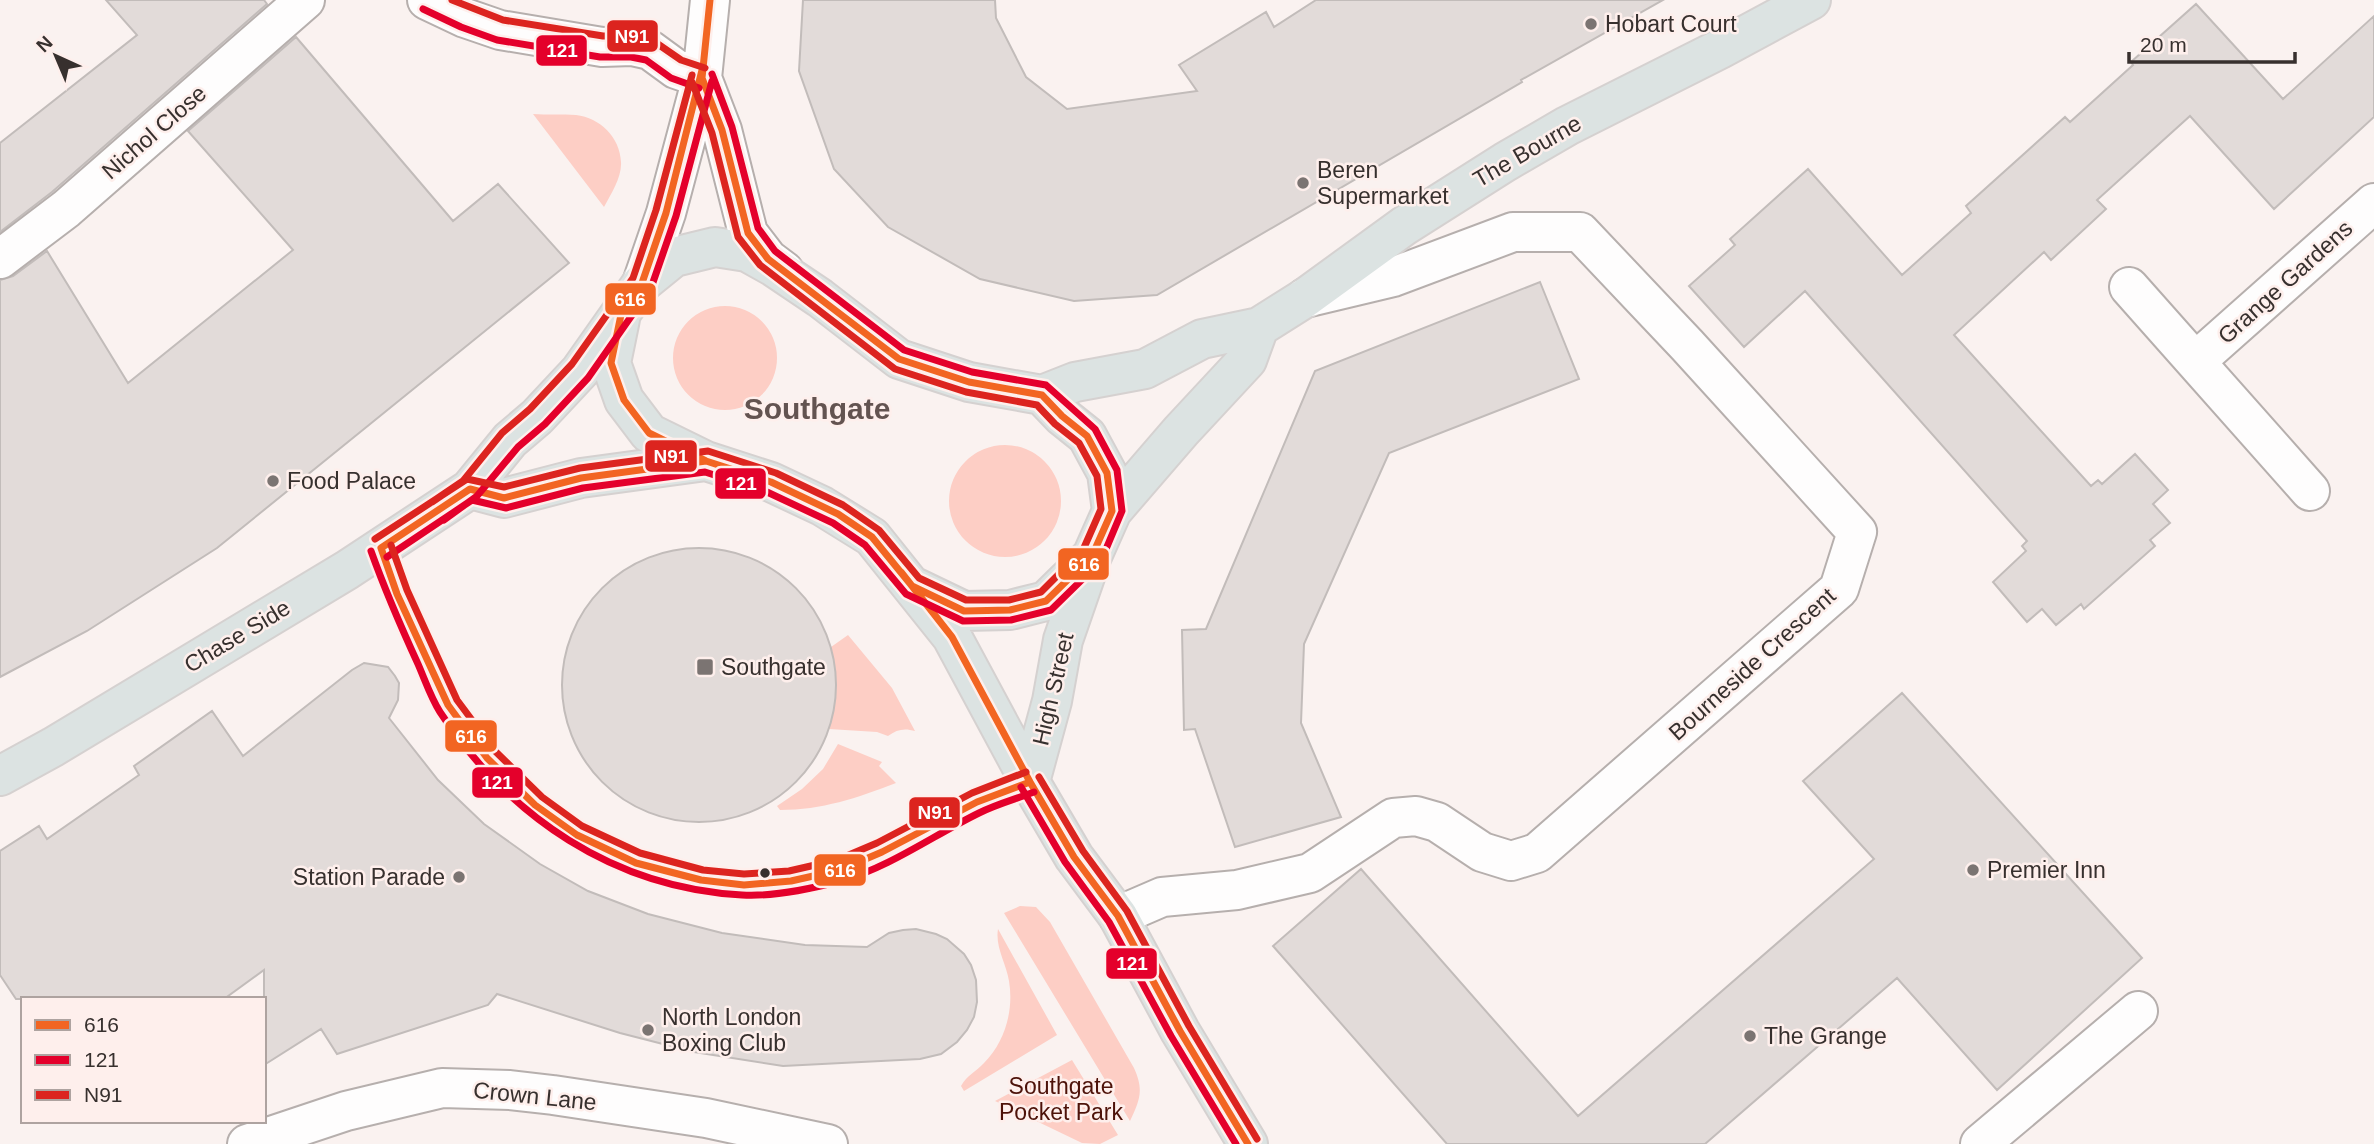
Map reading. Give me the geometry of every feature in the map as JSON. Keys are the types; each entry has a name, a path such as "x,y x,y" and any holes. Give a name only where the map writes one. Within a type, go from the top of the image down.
{"main road":[{"name":"The Bourne","path":"1042,395 1075,382 1145,369 1202,339 1259,327 1306,298 1404,226 1505,162 1567,126 1811,0"},
{"name":"Chase Side","path":"0,776 53,747 335,577 470,489 510,440 537,417 580,371 632,297 674,257 715,247 747,251 820,298 899,359 969,382 1042,395"},
{"name":"High Street","path":"632,297 611,363 624,400 649,433 706,461 771,482 838,514 872,537 951,637 1030,782 1074,857 1118,916 1180,1031 1248,1144"},
{"path":"1112,511 1247,360 1259,327"},
{"path":"1042,395 1087,436 1107,473 1112,511"},
{"path":"470,489 504,498 581,478 706,461"},
{"name":"High Street","path":"1030,782 1052,701 1063,640 1092,556 1112,511"},
{"path":"912,586 964,611 1010,610 1046,601 1092,556"}],"street":[{"name":"Nichol Close","path":"0,259 66,209 305,0"},
{"path":"427,0 465,18 500,30 602,47 632,46 650,50 676,69 702,78 722,130 748,233 768,259 820,298"},
{"path":"632,297 673,189 702,78 710,0"},
{"name":"Grange Gardens","path":"2196,361 2374,203"},
{"name":"Bourneside Crescent","path":"1118,916 1162,897 1237,890 1310,873 1393,818 1416,816 1437,822 1482,852 1511,861 1537,853 1839,589 1857,532 1580,232 1513,232 1393,277 1306,298"},
{"name":"Grange Gardens","path":"2129,287 2310,491"},
{"path":"1980,1144 2138,1011"},
{"name":"Crown Lane","path":"247,1144 346,1111 442,1088 510,1090 553,1095 706,1118 828,1144"}],"green space":[{"path":"533,114 585,117 601,125 613,137 620,153 621,168 616,185 604,207"},
{"path":"725,306 745,310 762,321 773,338 777,358 773,378 762,395 745,406 725,410 705,406 688,395 677,378 673,358 677,338 688,321 705,310"},
{"path":"1005,445 1026,450 1044,462 1056,480 1061,501 1056,522 1044,540 1026,552 1005,557 984,552 966,540 954,522 949,501 954,480 966,462 984,450"},
{"path":"848,635 892,688 915,731 901,730 888,736 877,732 829,729 836,685 831,647"},
{"path":"838,744 882,762 879,766 896,783 839,802 780,810 777,806 802,789 823,769"},
{"name":"Southgate Pocket Park","path":"1020,906 1036,907 1050,922 1134,1068 1139,1083 1139,1095 1130,1121 1004,913"},
{"name":"Southgate Pocket Park","path":"998,929 1057,1035 964,1091 961,1086 963,1082 991,1055 1009,1014 1009,981 999,949"},
{"name":"Southgate Pocket Park","path":"1072,1060 1118,1135 1100,1144 1082,1143 995,1101"}],"building":[{"path":"106,0 264,0 267,4 52,192 0,232 0,143 137,35"},
{"path":"803,0 995,0 996,18 1026,77 1067,109 1197,91 1179,65 1266,12 1274,27 1316,0 1663,0 1521,80 1522,82 1157,295 1074,301 980,279 888,227 834,169 799,71"},
{"path":"2196,4 2283,99 2374,16 2374,117 2274,209 2190,116 2097,200 2106,209 2051,260 2044,252 1954,335 2091,486 2098,480 2102,484 2135,454 2168,490 2153,504 2170,523 2150,540 2155,546 2084,609 2081,604 2056,625 2042,609 2027,622 1993,582 2026,551 2022,546 2027,541 1805,291 1744,347 1689,286 1735,245 1730,239 1808,169 1902,275 1971,213 1966,206 2065,117 2070,122"},
{"path":"296,37 453,221 498,184 569,263 217,548 87,631 0,677 0,280 13,276 47,251 128,383 293,250 188,131"},
{"path":"1540,282 1579,379 1389,453 1304,644 1301,723 1341,817 1235,847 1195,729 1184,730 1182,630 1206,629 1315,371"},
{"path":"699,548 739,554 775,571 796,588 813,609 830,645 836,685 830,725 813,761 796,782 775,799 739,816 699,822 659,816 623,799 602,782 585,761 568,725 562,685 568,645 585,609 602,588 623,571 659,554"},
{"path":"364,663 388,667 399,683 398,700 389,718 438,780 484,824 540,864 588,891 648,914 722,933 805,945 867,947 889,933 903,930 916,929 936,934 947,939 964,954 976,980 977,1002 974,1017 967,1030 941,1054 920,1059 783,1066 694,1052 620,1033 497,994 488,1005 337,1054 321,1029 266,1064 264,970 227,997 16,999 0,975 0,851 39,826 47,839 139,775 134,766 212,711 243,756"},
{"path":"1902,693 2142,958 1997,1090 1897,978 1705,1144 1447,1144 1273,946 1361,869 1578,1116 1874,859 1803,781"}],"transit line":[{"name":"N91","path":"452,0 503,20 603,36 633,36 652,40 681,60 705,68"},
{"name":"616","path":"381,548 470,489 504,498 581,478 706,461 771,482 838,514 872,537 912,586 964,611 1010,610 1046,601 1092,556 1112,511 1107,473 1087,436 1042,395 969,382 899,359 768,259 748,233 722,130 702,78 710,0"},
{"name":"121","path":"423,9 497,40 600,57 646,60 671,78 699,88"},
{"name":"616","path":"702,70 666,213 642,283 622,310 611,363 624,400 649,433 706,461 734,470"},
{"name":"121","path":"387,557 472,500 506,508 583,488 705,472 767,492 833,523 865,545 906,594 963,621 1011,620 1051,610 1101,561 1122,511 1117,470 1095,429 1046,385 972,372 904,350 775,251 758,228 732,127 712,74"},
{"name":"N91","path":"432,502 463,481 502,433 530,409 572,364 633,278 656,210 692,75"},
{"name":"121","path":"444,520 477,496 518,447 545,424 588,378 651,288 676,216 712,81"},
{"name":"N91","path":"375,539 467,479 504,487 580,468 708,451 776,473 843,505 879,530 919,578 966,600 1009,600 1041,592 1083,550 1101,509 1097,476 1079,443 1037,405 966,392 895,369 760,265 738,237 712,133 692,82"},
{"name":"N91","path":"391,545 407,590 457,700 495,751 542,797 582,826 640,853 703,870 744,874 789,871 837,860 877,843 972,793 1026,772"},
{"name":"616","path":"381,548 397,594 448,705 487,758 535,805 577,835 636,863 701,880 744,885 791,881 840,870 882,852 977,802 1030,782"},
{"name":"121","path":"371,551 434,701 468,750 498,784 532,814 569,840 608,862 651,878 695,889 742,895 779,894 817,887 877,868 979,813 1034,792"},
{"name":"616","path":"901,572 952,637 1030,782 1074,857 1118,916 1180,1031 1248,1144"},
{"name":"N91","path":"1039,777 1083,851 1127,911 1189,1026 1257,1139"},
{"name":"121","path":"1021,787 1065,862 1109,922 1171,1036 1236,1144"}],"place":[{"name":"Hobart Court","path":"1591,24"},
{"name":"Beren Supermarket","path":"1303,183"},
{"name":"Food Palace","path":"273,481"},
{"name":"Southgate","path":"705,667"},
{"name":"Premier Inn","path":"1973,870"},
{"name":"Station Parade","path":"459,877"},
{"name":"North London Boxing Club","path":"648,1030"},
{"name":"The Grange","path":"1750,1036"}],"district":[{"name":"Southgate","path":"817,408"}]}
